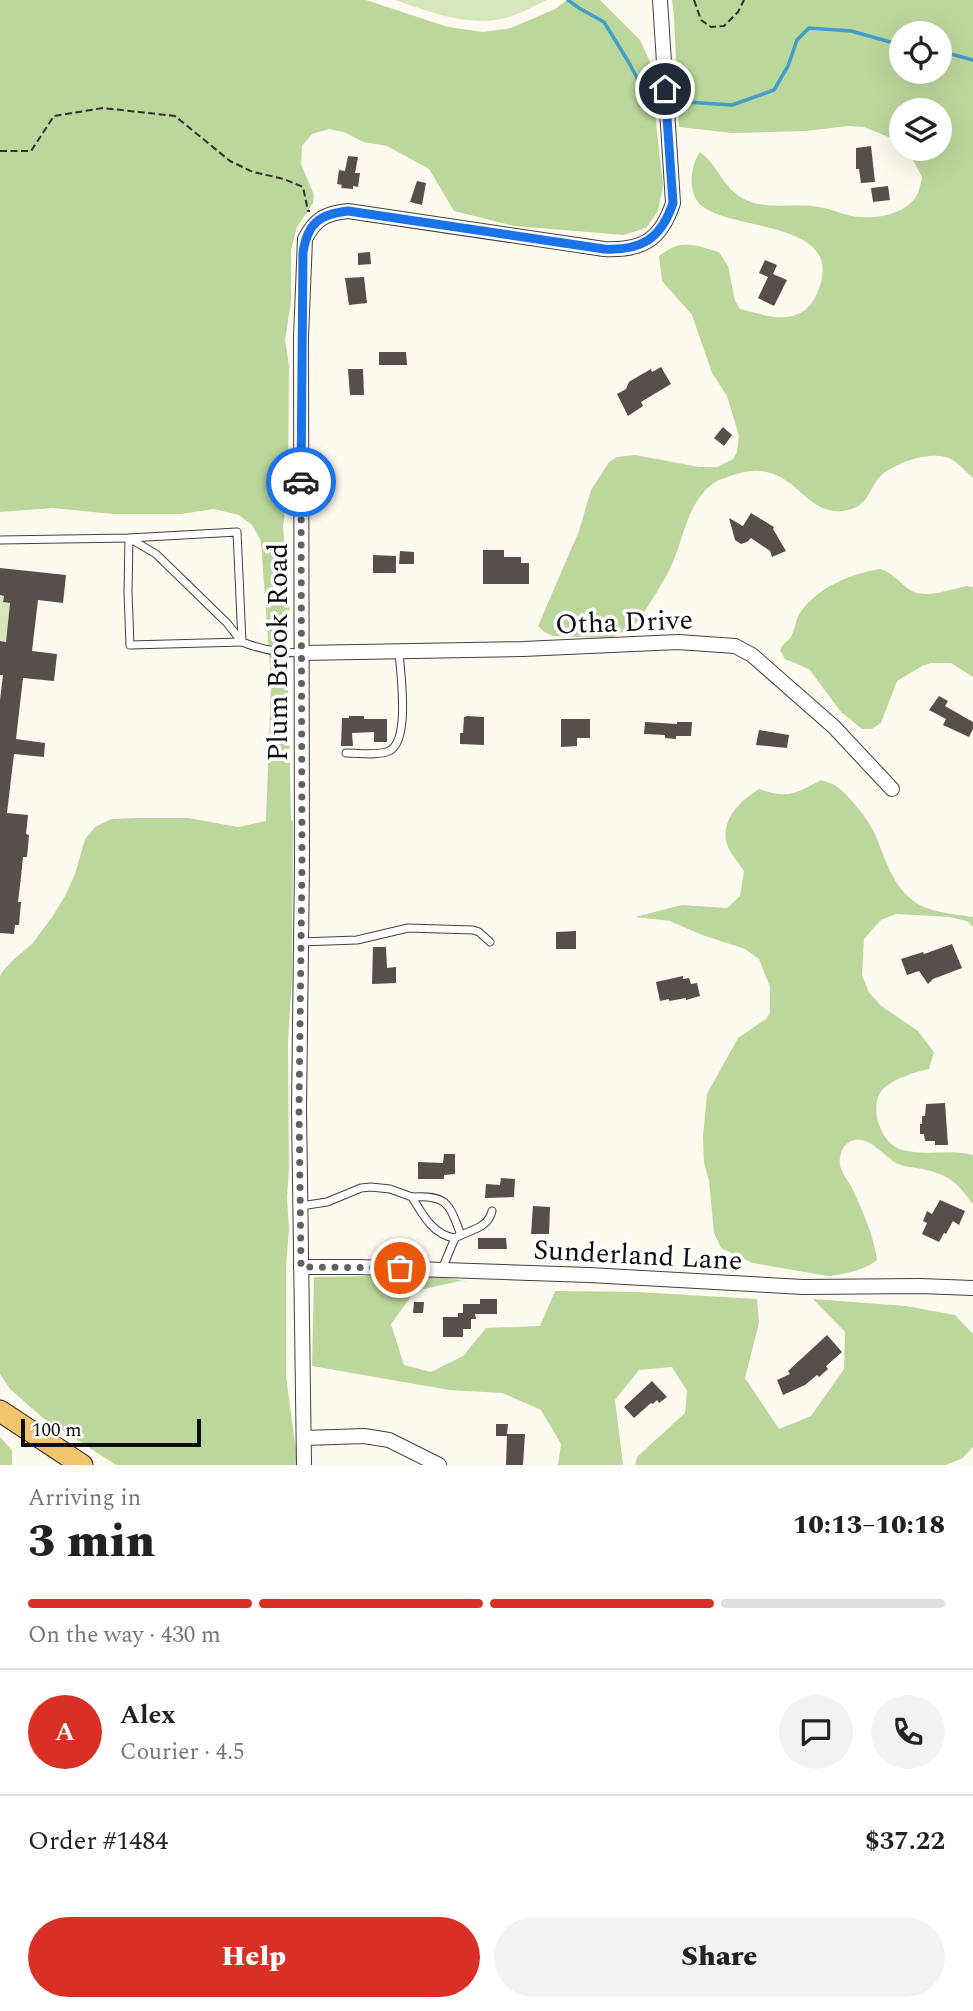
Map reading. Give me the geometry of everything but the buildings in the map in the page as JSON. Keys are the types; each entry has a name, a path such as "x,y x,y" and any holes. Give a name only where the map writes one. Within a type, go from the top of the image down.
{"main road":[{"path":"0,1411 82,1465"}],"street":[{"name":"Plum Brook Road","path":"304,1465 300,942 301,325 305,239 320,218 334,212 348,211 604,249 635,247 649,240 661,231 673,203 660,0"},
{"name":"Otha Drive","path":"302,653 523,649 678,642 735,646 752,655 834,727 892,789"},
{"name":"Sunderland Lane","path":"301,1267 442,1270 803,1287 973,1288"},
{"path":"304,1438 364,1436 389,1440 439,1465"}],"lane":[{"path":"0,540 128,538 237,532 242,642"},
{"path":"128,538 156,554 242,642"},
{"path":"128,538 130,645 242,642 261,650 302,653"},
{"path":"346,753 387,752 393,749 398,741 402,715 399,651"},
{"path":"300,942 357,940 408,928 473,930 490,942"},
{"path":"300,1206 327,1202 361,1188 371,1187 380,1187 412,1197 441,1199 452,1212 458,1237 442,1270"},
{"path":"412,1197 430,1224 447,1237 458,1237 485,1225 491,1219 492,1211"}],"path":[{"path":"694,0 701,20 711,27 724,26 738,12 744,0"},
{"path":"0,151 31,151 54,116 103,108 174,116 230,161 253,172 284,179 303,187 308,211 318,209"}],"green space":[{"path":"0,0 366,0 448,27 483,32 511,28 555,9 567,0 600,0 640,40 657,77 655,112 663,186 658,211 646,228 624,235 514,226 454,211 429,169 387,146 363,142 344,132 329,129 312,134 302,146 301,164 314,195 313,203 297,227 291,250 291,301 285,340 289,366 288,487 283,527 290,598 287,639 293,821 292,978 288,1042 289,1230 286,1265 286,1376 298,1465 116,1465 43,1418 10,1389 0,1374 0,976 13,960 32,944 52,917 75,874 85,839 95,827 111,819 136,818 188,818 238,827 266,821 271,683 261,541 252,525 239,515 214,509 181,514 113,514 53,508 0,512"},
{"path":"395,0 547,0 512,16 482,21 453,18"},
{"path":"672,0 973,0 973,478 956,462 945,457 917,458 883,474 859,506 842,511 828,510 816,505 784,479 772,473 756,471 722,479 699,498 670,569 633,626 611,638 553,636 538,626 579,531 591,490 609,462 617,457 635,455 699,467 717,467 733,459 737,452 739,436 727,396 712,373 692,315 662,281 659,256 681,245 694,245 719,252 728,266 735,301 740,309 761,314 783,317 798,314 810,305 818,291 823,268 817,251 802,240 783,232 717,214 697,201 692,188 692,172 700,152 733,191 748,201 768,205 819,207 850,216 869,217 894,213 914,200 922,177 913,161 952,161 952,98 889,98 889,137 864,127 848,126 806,131 732,133 679,127"},
{"path":"880,569 918,593 932,594 973,587 973,677 951,663 922,666 897,681 881,723 872,729 862,729 841,712 809,669 785,659 780,650 792,635 800,613 815,596 847,578"},
{"path":"0,595 4,596 3,602 10,603 6,642 0,641"},
{"path":"821,780 841,790 863,814 874,832 894,879 907,895 928,909 973,917 973,927 967,921 949,917 896,914 881,920 864,939 862,975 869,992 880,1005 918,1031 934,1052 929,1069 894,1081 879,1095 876,1113 882,1132 895,1147 903,1150 973,1155 973,1204 957,1185 946,1177 899,1164 865,1141 849,1142 841,1154 840,1165 865,1218 877,1260 854,1271 828,1276 752,1263 721,1248 714,1233 709,1181 704,1163 703,1136 707,1094 738,1038 766,1019 770,1013 770,987 759,959 745,949 670,921 635,917 682,905 727,908 740,896 744,871 728,847 726,838 728,821 732,814 744,800 759,789 791,794"},
{"path":"431,1275 470,1282 460,1281 415,1291 391,1324 404,1365 431,1372 463,1356 486,1328 540,1326 555,1291 637,1292 757,1299 759,1323 745,1378 779,1429 811,1416 844,1369 845,1332 813,1299 906,1306 955,1315 973,1334 973,1447 963,1458 946,1465 635,1465 637,1457 685,1413 687,1391 672,1367 639,1370 615,1400 623,1465 558,1465 561,1444 541,1410 502,1393 449,1390 312,1366 314,1277"},
{"path":"0,1437 12,1450 12,1465 0,1465"}],"waterway":[{"path":"568,0 604,22 649,100 661,100"},
{"path":"669,101 732,105 774,90 788,66 797,40 809,28 851,31 889,42"},
{"path":"952,54 973,60"}],"way so far":[{"path":"301,482 301,1267 400,1268"}],"route":[{"path":"301,482 303,253 305,239 311,227 320,218 334,212 348,211 604,249 635,247 661,231 673,203 665,89"}]}
